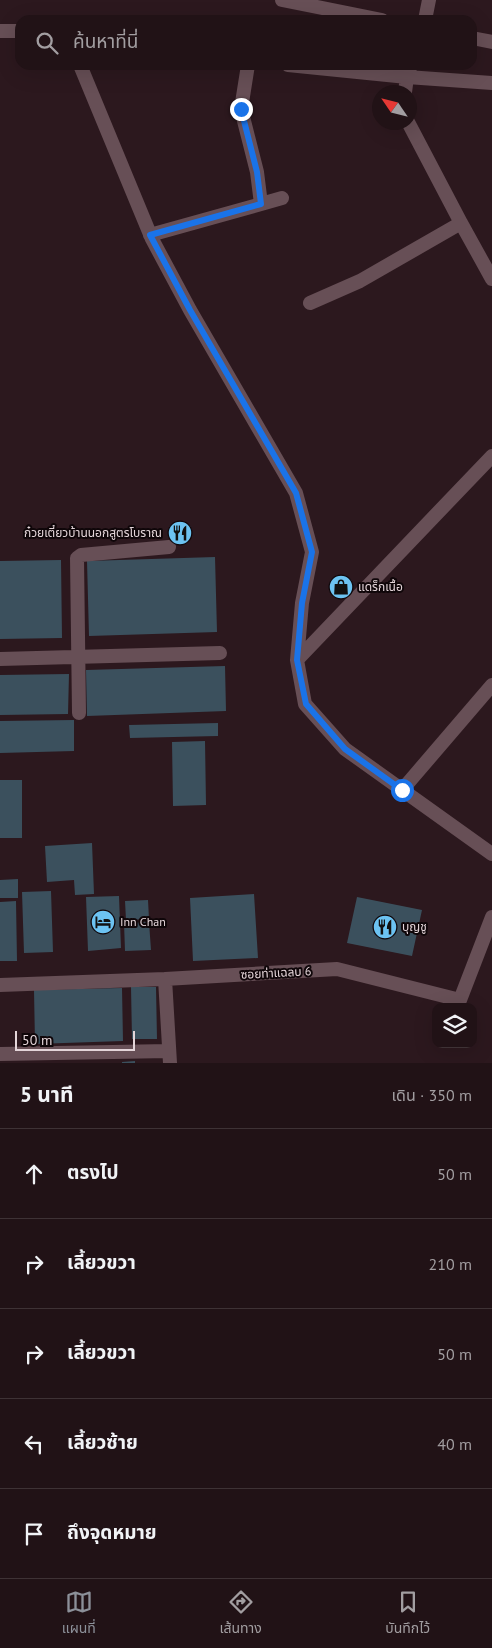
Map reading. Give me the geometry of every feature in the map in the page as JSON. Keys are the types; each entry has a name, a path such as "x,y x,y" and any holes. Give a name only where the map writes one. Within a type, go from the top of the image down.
{"street":[{"path":"282,0 306,2 361,15"},
{"path":"426,15 429,0"},
{"path":"0,31 15,31"},
{"path":"477,39 492,42"},
{"path":"82,70 150,235 190,310 296,493 312,552 302,603 297,660 306,704 345,749 492,854"},
{"path":"247,70 241,109 257,172 261,204"},
{"path":"389,70 409,71 492,83"},
{"path":"406,85 409,71"},
{"path":"412,130 492,280"},
{"path":"150,235 282,198"},
{"path":"310,303 360,281 461,224"},
{"path":"297,660 492,456"},
{"path":"80,713 78,556 169,547"},
{"path":"0,659 220,653"},
{"path":"402,790 492,685"},
{"name":"ซอยท่าแฉลบ 6","path":"0,984 165,979 337,969 460,1000 492,917"},
{"path":"0,1054 170,1057 165,979"}],"building":[{"path":"215,557 217,632 89,636 87,561"},
{"path":"61,560 62,638 0,639 0,561"},
{"path":"225,666 226,711 87,716 86,670"},
{"path":"69,674 68,714 0,715 0,675"},
{"path":"74,720 74,751 0,753 0,721"},
{"path":"218,723 218,736 130,738 129,725"},
{"path":"205,741 206,805 173,806 172,742"},
{"path":"0,780 22,780 22,838 0,838"},
{"path":"92,843 94,894 75,895 74,880 47,882 45,846"},
{"path":"18,879 18,898 0,898 0,880"},
{"path":"51,891 53,952 24,953 22,892"},
{"path":"254,894 258,958 193,961 190,898"},
{"name":"Inn Chan","path":"119,896 121,948 88,951 86,897"},
{"name":"บุญชู","path":"357,897 422,910 412,956 347,943"},
{"path":"148,900 149,919 126,920 125,901"},
{"path":"16,901 17,961 0,961 0,902"},
{"path":"149,922 151,950 125,951 124,923"},
{"path":"131,987 156,987 157,1039 132,1039"},
{"path":"122,988 123,1041 35,1044 34,990"},
{"path":"135,1061 135,1063 122,1063 122,1062"}],"place":[{"name":"ก๋วยเตี๋ยวบ้านนอกสูตรโบราณ","path":"180,533"},
{"name":"แดร็กเนื้อ","path":"341,587"},
{"name":"Inn Chan","path":"103,922"},
{"name":"บุญชู","path":"385,927"}],"route":[{"path":"241,109 257,172 261,204 150,235 190,310 296,493 312,552 302,603 297,660 306,704 345,749 402,790"}]}
